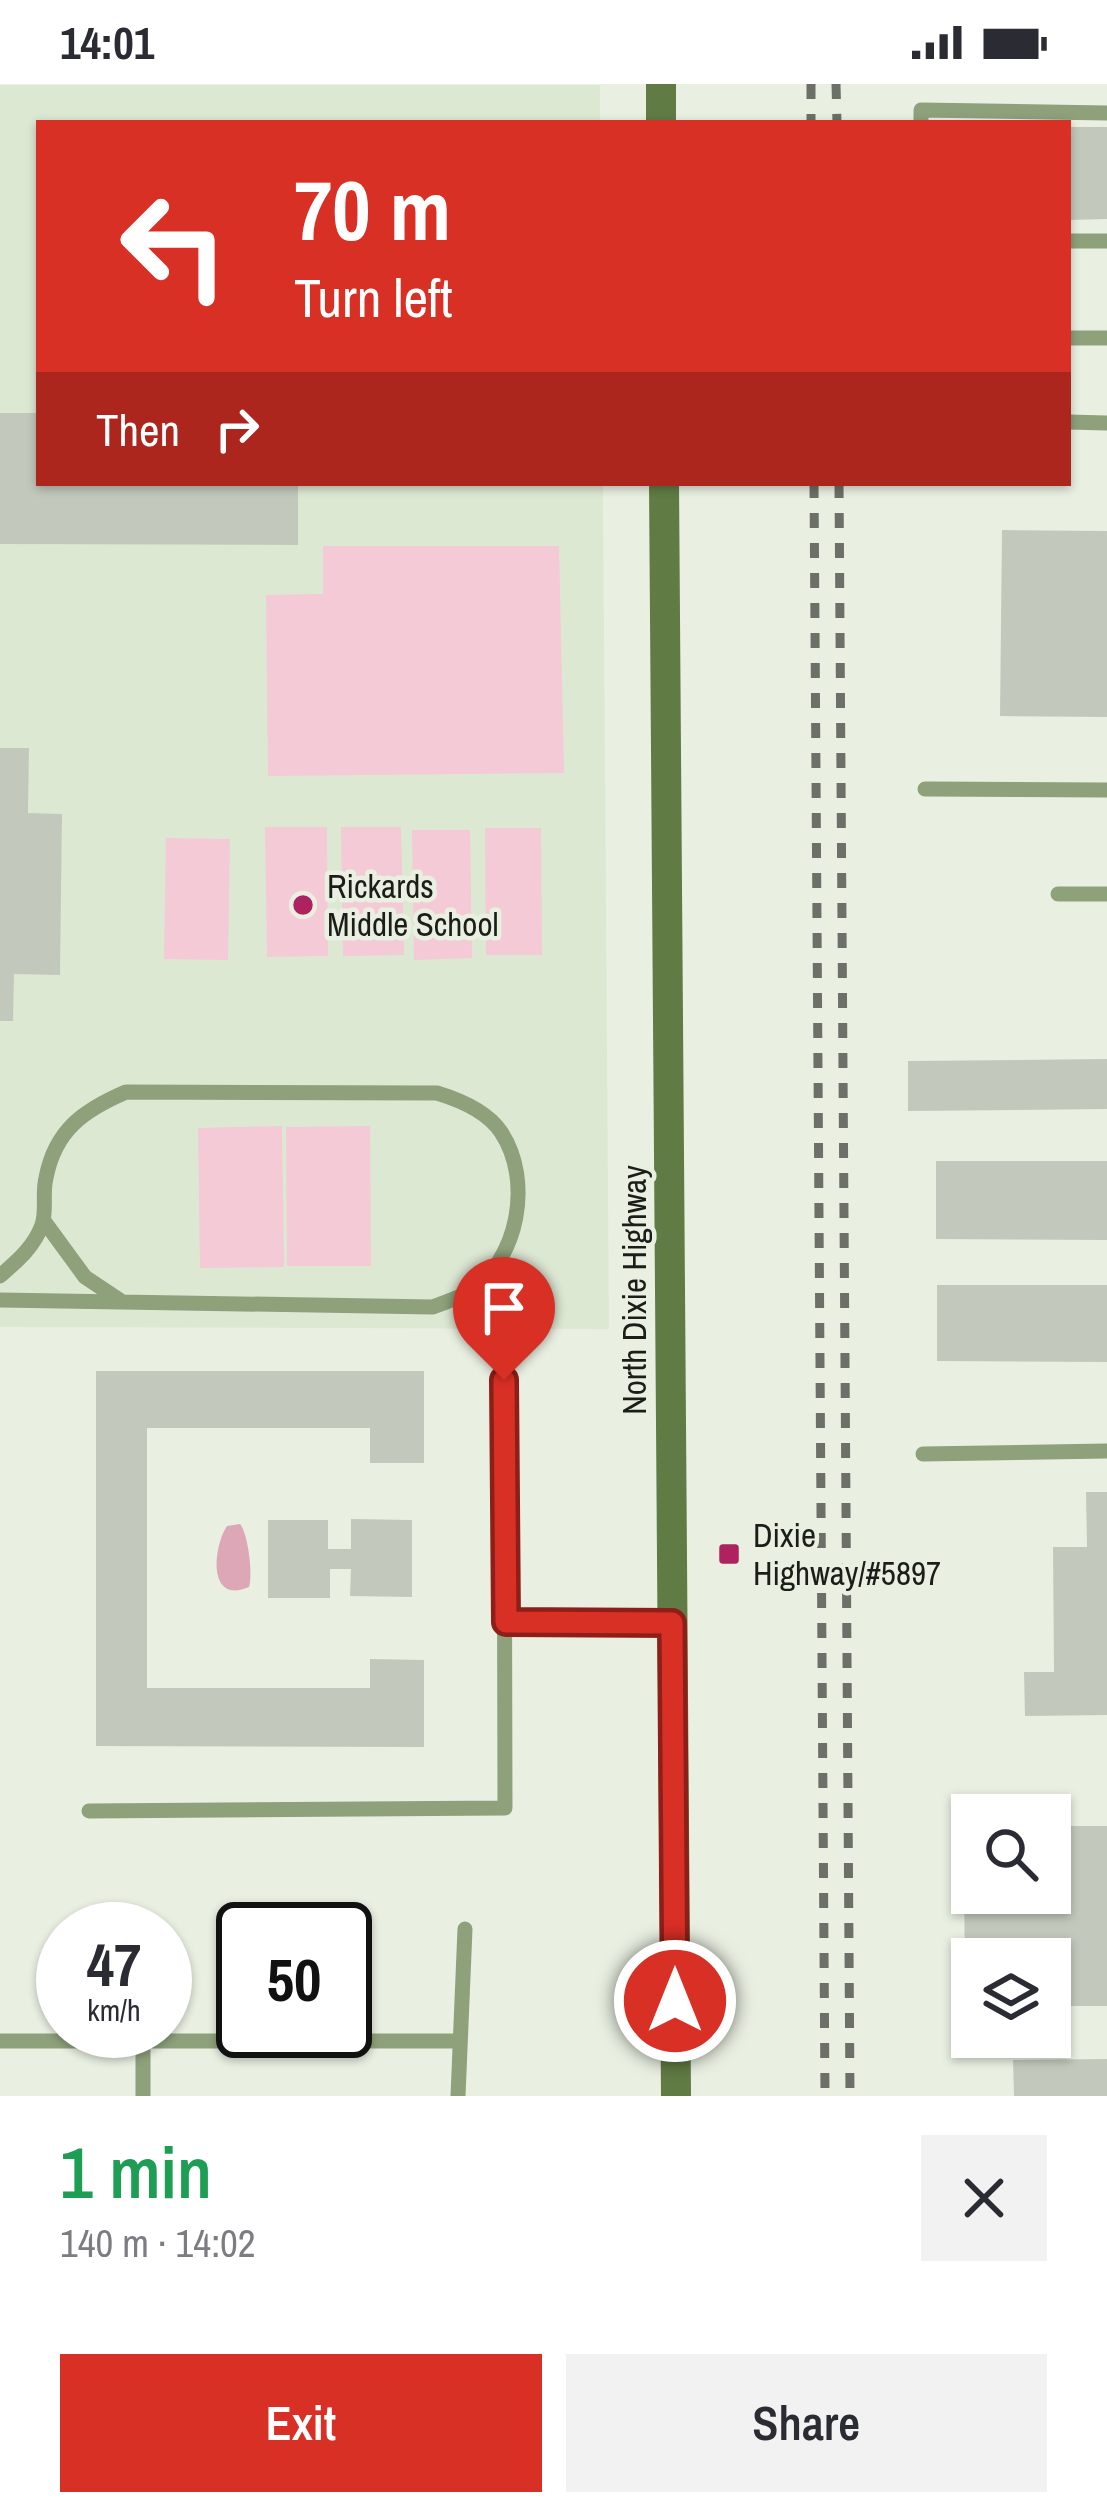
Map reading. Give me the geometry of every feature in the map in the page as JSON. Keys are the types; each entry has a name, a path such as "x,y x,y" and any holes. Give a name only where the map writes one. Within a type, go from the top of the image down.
{"main road":[{"path":"661,84 662,120"},
{"name":"North Dixie Highway","path":"664,486 676,2096"}],"lane":[{"path":"921,120 921,110 1107,113"},
{"path":"1071,241 1107,241"},
{"path":"1071,338 1107,338"},
{"path":"1071,422 1107,423"},
{"path":"925,790 1107,790"},
{"path":"1058,894 1107,894"},
{"path":"0,1276 30,1249 44,1221 45,1178 58,1140 88,1108 126,1092 437,1093 466,1102 500,1129 518,1166 518,1203 511,1236 493,1270 469,1292 433,1307 0,1300"},
{"path":"44,1221 85,1276 124,1302"},
{"path":"88,1811 505,1808 504,1380"},
{"path":"923,1454 1107,1451"},
{"path":"506,1622 672,1623"},
{"path":"458,2096 465,1929"},
{"path":"0,2041 36,2041"},
{"path":"192,2042 458,2041"},
{"path":"143,2058 143,2096"}],"shaded area":[{"name":"Rickards Middle School","path":"0,85 600,85 600,120 36,120 36,486 603,486 609,1329 0,1327"},
{"path":"323,546 559,546 564,773 268,776 266,595 323,594"},
{"path":"265,827 327,827 328,956 267,957"},
{"path":"341,827 401,827 404,955 343,956"},
{"path":"485,828 541,828 542,955 486,955"},
{"path":"412,830 470,830 472,958 414,960"},
{"path":"166,838 230,839 228,960 164,959"},
{"path":"282,1126 284,1267 200,1268 198,1128"},
{"path":"370,1126 371,1266 287,1266 286,1127"},
{"path":"240,1524 250,1581 249,1587 235,1590 220,1581 217,1559 227,1526"}],"building":[{"path":"1071,127 1107,127 1107,219 1071,220"},
{"path":"0,413 36,413 36,486 298,486 298,545 0,544"},
{"path":"1002,530 1107,531 1107,717 1000,716"},
{"path":"0,748 29,748 28,813 62,814 60,975 14,974 13,1021 0,1021"},
{"path":"1107,1059 1107,1109 908,1111 908,1061"},
{"path":"936,1161 1107,1161 1107,1240 936,1239"},
{"path":"937,1285 1107,1285 1107,1362 937,1361"},
{"path":"96,1371 424,1371 424,1463 370,1463 370,1428 147,1428 147,1688 370,1688 370,1659 424,1660 424,1747 96,1746"},
{"path":"1086,1492 1107,1492 1107,1715 1025,1716 1024,1672 1054,1672 1053,1547 1087,1547"},
{"path":"351,1519 412,1520 412,1597 350,1596 351,1569 330,1569 330,1598 268,1598 268,1520 328,1520 328,1549 351,1549"},
{"path":"1071,1826 1107,1826 1107,2006 1071,2006 1071,1938 965,1938 964,1914 1071,1914"},
{"path":"1107,2059 1107,2096 1014,2096 1013,2060"}],"railway":[{"path":"811,84 811,120"},
{"path":"836,84 837,120"},
{"path":"814,486 825,2096"},
{"path":"839,486 850,2096"}],"place":[{"name":"Rickards Middle School","path":"303,905"},
{"name":"Dixie Highway/#5897","path":"729,1554"}],"route":[{"path":"504,1380 506,1622 672,1623 675,2001"}]}
